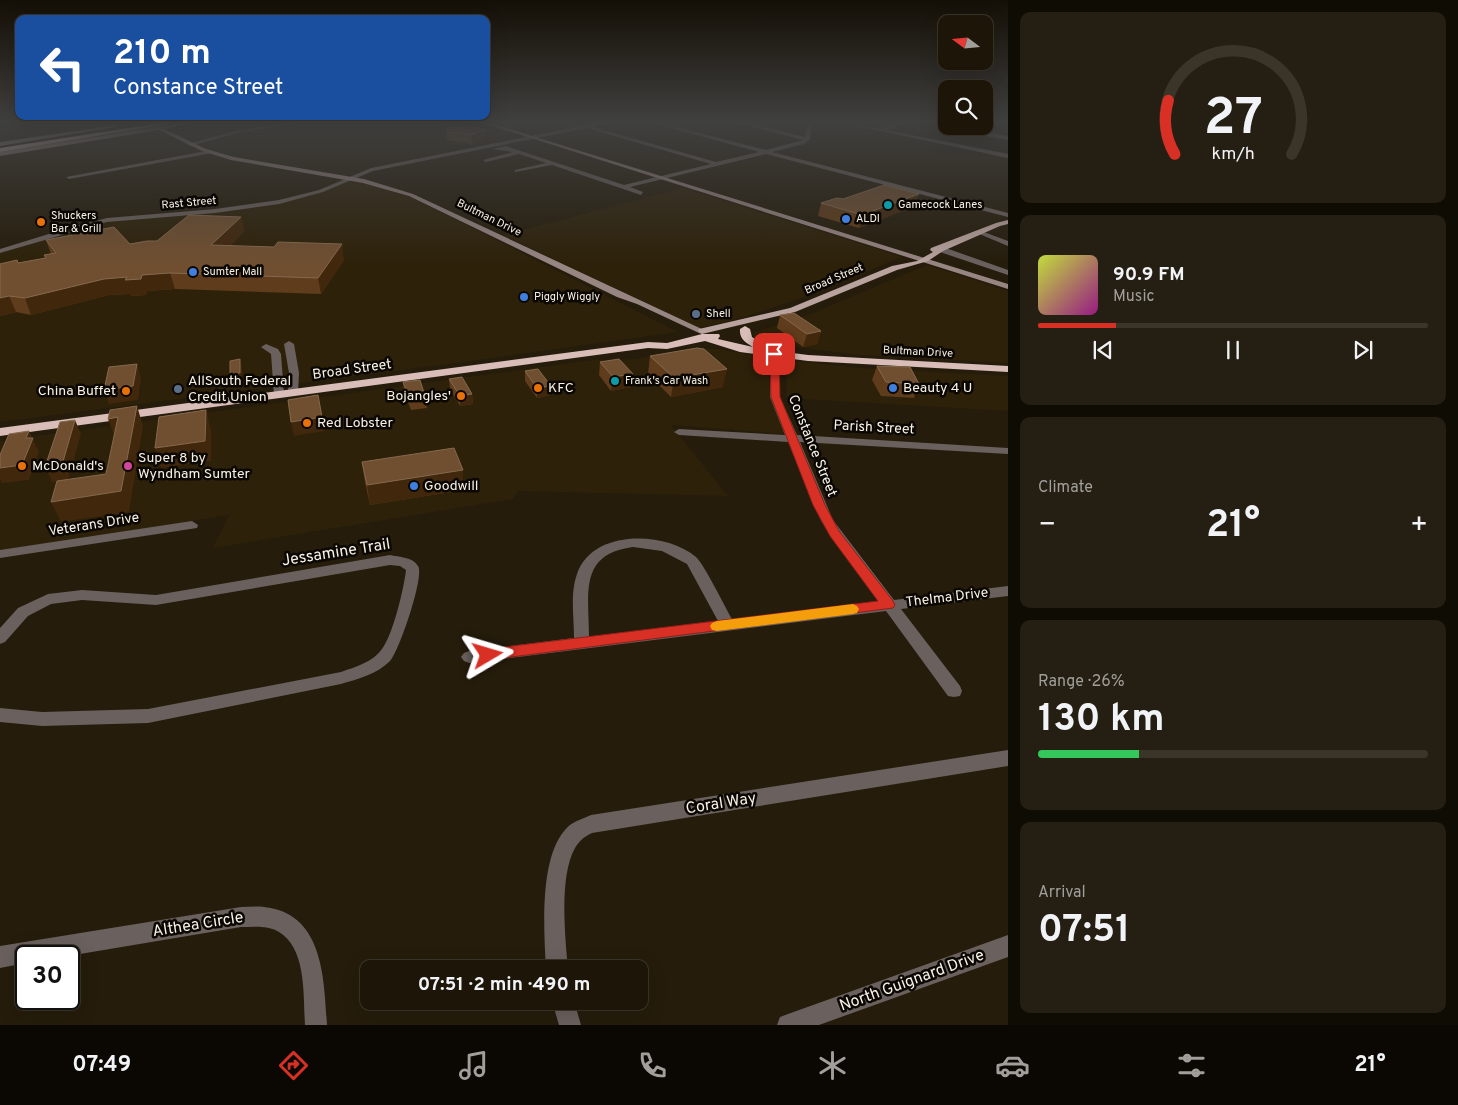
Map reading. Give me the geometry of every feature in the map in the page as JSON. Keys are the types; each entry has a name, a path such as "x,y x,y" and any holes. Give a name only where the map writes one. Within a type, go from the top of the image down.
{"highway":[{"path":"745,329 744,333 747,338 759,346"},
{"name":"Broad Street","path":"0,432 648,345 671,345 704,335"},
{"name":"Broad Street","path":"648,345 662,339 704,335"},
{"name":"Bultman Drive","path":"704,335 808,358 1008,369"},
{"name":"Bultman Drive","path":"704,335 740,349 775,351"},
{"path":"671,345 740,349"}],"main road":[{"name":"Broad Street","path":"998,224 995,221 1008,215"},
{"name":"Broad Street","path":"895,268 898,263 926,251 940,249 998,224 1008,222"},
{"name":"Broad Street","path":"704,335 767,315 784,313 895,268 908,266 936,254 940,249"},
{"name":"Broad Street","path":"704,335 745,329 777,319 784,313"}],"street":[{"path":"69,177 102,174 127,169"},
{"name":"Bultman Drive","path":"290,169 350,178 421,199 630,299 633,304 704,335"},
{"name":"Rast Street","path":"0,251 67,230 107,220 215,211 274,203 321,191 377,169"},
{"path":"517,171 528,169"},
{"path":"566,169 640,193"},
{"path":"630,169 1008,287"},
{"path":"624,187 695,169"},
{"path":"831,169 1008,215"},
{"path":"979,232 1008,244"},
{"path":"940,249 1008,273"},
{"path":"289,344 294,373 293,393"},
{"path":"266,347 274,350 276,354 280,395"},
{"name":"Constance Street","path":"775,351 774,393 826,521 954,691"},
{"name":"Parish Street","path":"679,432 1008,451"},
{"name":"Veterans Drive","path":"0,554 192,525"},
{"path":"582,643 583,576 587,565 600,551 622,544 652,545 673,550 692,561 728,625"},
{"name":"Jessamine Trail","path":"0,638 23,612 48,599 82,595 156,600 390,560 404,562 413,568 408,594 390,652 366,670 340,678 148,716 42,719 0,715"},
{"name":"Thelma Drive","path":"469,657 1008,591"},
{"name":"Coral Way","path":"556,960 554,918 559,868 567,842 578,830 591,824 1008,758"},
{"name":"Althea Circle","path":"0,957 260,915 270,917 298,933 305,945 310,965 316,1025"},
{"name":"North Guignard Drive","path":"788,1025 1008,946"},
{"path":"566,1010 570,1025"}],"shaded area":[{"path":"351,181 367,183 415,199 678,332 449,364 0,422 0,253 88,226 109,222 211,213 276,204 323,192"},
{"path":"683,188 902,257 810,295 741,318 699,328 503,235"},
{"path":"927,265 1008,291 1008,363 860,355 761,342 753,335 755,332 808,315"},
{"path":"693,349 718,349 768,358 770,396 785,434 671,425 728,496 518,491 513,499 213,548 229,515 0,552 0,441 592,360 635,359"},
{"path":"787,360 860,368 1008,376 1008,411 786,398"}],"building":[{"path":"884,185 919,194 862,215 821,203 837,198 843,199"},
{"path":"189,215 241,217 211,245 274,247 278,242 342,244 318,278 170,273 142,275 141,279 125,280 127,277 104,279 25,298 9,296 0,298 0,264 17,260 18,263 46,258 44,255 56,253 46,240 114,227 130,244 157,241"},
{"path":"794,313 821,331 807,334 780,315"},
{"path":"697,348 704,349 727,369 674,378 650,356"},
{"path":"240,359 240,373 230,374 230,361"},
{"path":"619,359 633,374 613,377 600,362"},
{"path":"137,364 133,386 104,390 109,367"},
{"path":"877,366 910,367 919,384 886,382"},
{"path":"538,369 551,386 537,388 525,371"},
{"path":"462,377 472,394 460,396 449,379"},
{"path":"420,380 426,399 410,400 403,382"},
{"path":"318,395 322,417 291,422 288,400"},
{"path":"137,406 121,491 51,502 57,481 106,474 118,417 108,419 110,410"},
{"path":"206,410 205,441 155,448 159,417"},
{"path":"75,420 62,465 45,467 60,422"},
{"path":"29,431 26,438 33,438 22,465 0,468 0,455 9,434"},
{"path":"454,448 463,470 367,485 362,462"}],"slow traffic":[{"path":"717,626 853,609"}],"place":[{"name":"Gamecock Lanes","path":"888,205"},
{"name":"ALDI","path":"846,219"},
{"name":"Shuckers Bar & Grill","path":"41,222"},
{"name":"Sumter Mall","path":"193,272"},
{"name":"Piggly Wiggly","path":"524,297"},
{"name":"Shell","path":"696,314"},
{"name":"Frank's Car Wash","path":"615,381"},
{"name":"KFC","path":"538,388"},
{"name":"Beauty 4 U","path":"893,388"},
{"name":"AllSouth Federal Credit Union","path":"178,389"},
{"name":"China Buffet","path":"126,391"},
{"name":"Bojangles'","path":"461,396"},
{"name":"Red Lobster","path":"307,423"},
{"name":"McDonald's","path":"22,466"},
{"name":"Super 8 by Wyndham Sumter","path":"128,466"},
{"name":"Goodwill","path":"414,486"}],"route":[{"path":"488,655 888,605 826,521 775,397 774,354"}]}
